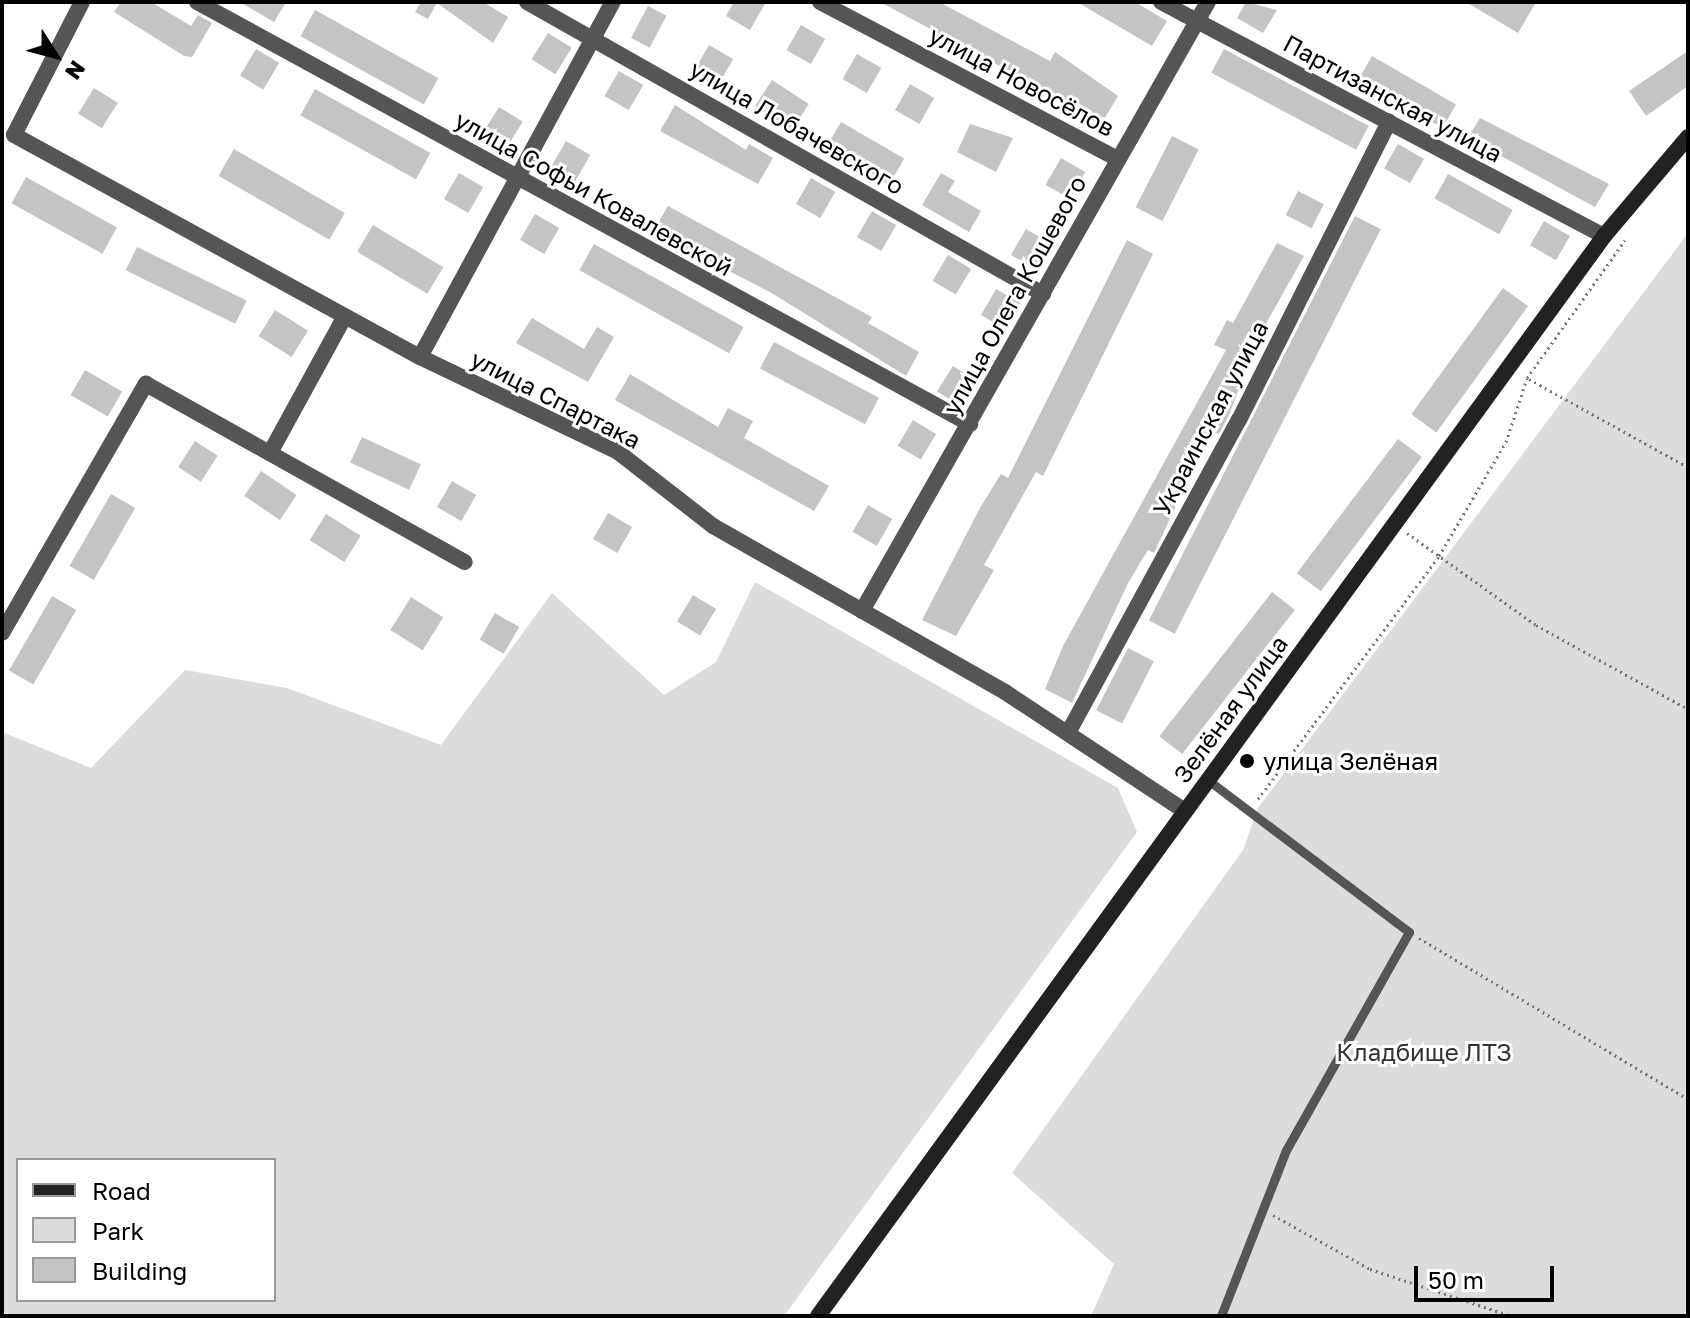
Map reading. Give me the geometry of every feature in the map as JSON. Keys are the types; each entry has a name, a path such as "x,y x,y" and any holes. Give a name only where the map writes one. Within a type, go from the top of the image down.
{"street":[{"name":"улица Спартака","path":"82,2 14,135 420,357 618,452 713,526 1068,733 1185,811"},
{"name":"улица Софьи Ковалевской","path":"197,2 517,180 970,424"},
{"name":"улица Лобачевского","path":"527,2 1043,294"},
{"path":"420,357 613,2"},
{"name":"улица Новосёлов","path":"820,2 1116,158"},
{"name":"Партизанская улица","path":"1161,2 1604,236"},
{"name":"улица Олега Кошевого","path":"862,611 1043,294 1193,20 1208,2"},
{"name":"Украинская улица","path":"1068,733 1389,122"},
{"name":"Зелёная улица","path":"818,1316 1604,236 1688,137"},
{"path":"270,453 345,316"},
{"path":"2,633 146,384 465,562"}],"lane":[{"path":"1208,780 1409,932 1286,1150 1221,1316"}],"path":[{"path":"1249,811 1439,556 1506,442 1527,378 1634,228"},
{"path":"1508,367 1688,467"},
{"path":"1394,524 1536,625 1688,709"},
{"path":"1409,932 1688,1099"},
{"path":"1263,1209 1370,1269 1511,1316"}],"green space":[{"name":"Кладбище ЛТЗ","path":"1688,233 1688,1316 1091,1316 1114,1264 1012,1173 1243,850 1258,808"},
{"path":"755,582 1118,788 1137,832 784,1316 2,1316 2,732 91,768 185,670 287,688 441,745 552,593 664,695 716,662"}],"building":[{"path":"121,2 151,2 191,26 198,15 212,23 192,57 184,56 114,12"},
{"path":"240,2 286,2 274,22"},
{"path":"421,2 483,2 508,17 493,43 437,3 428,19 415,12"},
{"path":"734,2 766,2 750,30 726,16"},
{"path":"880,2 939,2 1050,61 1055,52 1118,96 1103,121"},
{"path":"1077,2 1135,2 1167,21 1152,46"},
{"path":"1246,2 1277,10 1263,33 1237,18"},
{"path":"1466,2 1536,2 1518,33"},
{"path":"648,6 667,16 650,48 631,38"},
{"path":"315,10 438,78 424,105 300,36"},
{"path":"801,25 825,39 811,64 786,50"},
{"path":"548,33 572,48 555,74 532,59"},
{"path":"709,45 733,59 719,84 694,70"},
{"path":"256,49 279,63 263,89 240,76"},
{"path":"1224,49 1369,126 1356,150 1211,73"},
{"path":"1688,51 1688,86 1646,116 1629,91"},
{"path":"857,54 881,68 867,93 842,79"},
{"path":"1372,56 1456,104 1443,128 1358,79"},
{"path":"619,71 643,85 629,110 604,96"},
{"path":"772,80 809,104 792,130 755,106"},
{"path":"910,84 934,98 919,124 895,110"},
{"path":"94,88 118,103 102,128 78,113"},
{"path":"315,89 430,153 416,179 300,115"},
{"path":"675,105 746,150 749,144 773,158 758,184 660,131"},
{"path":"499,107 523,122 507,147 483,132"},
{"path":"1480,118 1609,184 1595,207 1468,138"},
{"path":"841,122 904,158 889,184 826,148"},
{"path":"970,124 1013,138 996,172 957,152"},
{"path":"1172,136 1199,150 1162,221 1136,207"},
{"path":"566,141 590,155 575,181 551,167"},
{"path":"1398,144 1424,159 1410,183 1384,168"},
{"path":"234,149 345,213 329,240 218,176"},
{"path":"1061,158 1085,172 1070,199 1046,185"},
{"path":"459,173 483,187 468,213 444,199"},
{"path":"941,173 955,181 948,192 981,211 969,232 922,205"},
{"path":"1448,174 1513,210 1499,234 1434,198"},
{"path":"26,177 117,227 102,254 11,203"},
{"path":"811,178 835,192 820,218 796,204"},
{"path":"1298,191 1324,204 1312,228 1286,215"},
{"path":"668,206 872,317 868,323 919,352 906,376 770,292 653,232"},
{"path":"872,211 896,225 881,251 857,237"},
{"path":"535,214 559,228 544,254 520,240"},
{"path":"1355,216 1381,229 1175,634 1149,621"},
{"path":"1544,221 1570,236 1556,260 1530,245"},
{"path":"373,225 443,267 427,294 357,252"},
{"path":"1026,229 1050,243 1035,269 1011,255"},
{"path":"1127,240 1153,254 1043,476 1036,472 984,565 994,570 956,636 922,620 980,508 1001,474 1008,478"},
{"path":"1277,243 1304,256 1259,336 1229,415 1219,434 1211,431 1154,553 1148,550 1128,583 1072,703 1045,689 1063,646 1226,350 1214,345 1227,320 1233,323"},
{"path":"594,244 744,327 729,353 579,270"},
{"path":"137,247 247,300 235,324 126,270"},
{"path":"948,255 971,269 956,295 933,281"},
{"path":"1503,288 1528,306 1436,432 1411,414"},
{"path":"996,289 1020,303 1005,329 981,315"},
{"path":"275,310 308,331 292,357 259,336"},
{"path":"532,318 584,349 597,327 614,337 588,382 516,343"},
{"path":"774,342 879,398 865,424 760,368"},
{"path":"953,366 977,381 961,406 937,391"},
{"path":"85,370 122,392 108,417 70,395"},
{"path":"630,374 718,427 728,408 753,421 744,438 829,486 814,511 615,400"},
{"path":"913,420 936,434 921,460 898,446"},
{"path":"362,437 421,464 409,490 350,462"},
{"path":"1398,439 1422,457 1321,591 1297,573"},
{"path":"195,441 218,456 201,482 178,467"},
{"path":"261,471 297,495 280,520 244,496"},
{"path":"452,481 476,495 461,521 437,507"},
{"path":"111,494 135,508 94,580 70,566"},
{"path":"868,505 892,519 877,546 852,532"},
{"path":"608,513 632,527 617,553 593,539"},
{"path":"326,514 361,536 344,562 310,540"},
{"path":"1272,592 1295,610 1182,754 1159,736"},
{"path":"693,595 716,609 700,635 677,622"},
{"path":"52,596 76,610 33,684 9,670"},
{"path":"411,597 443,617 423,650 390,630"},
{"path":"495,613 519,627 504,654 480,640"},
{"path":"1128,648 1154,661 1122,724 1096,710"}],"place":[{"name":"улица Зелёная","path":"1247,761"}]}
